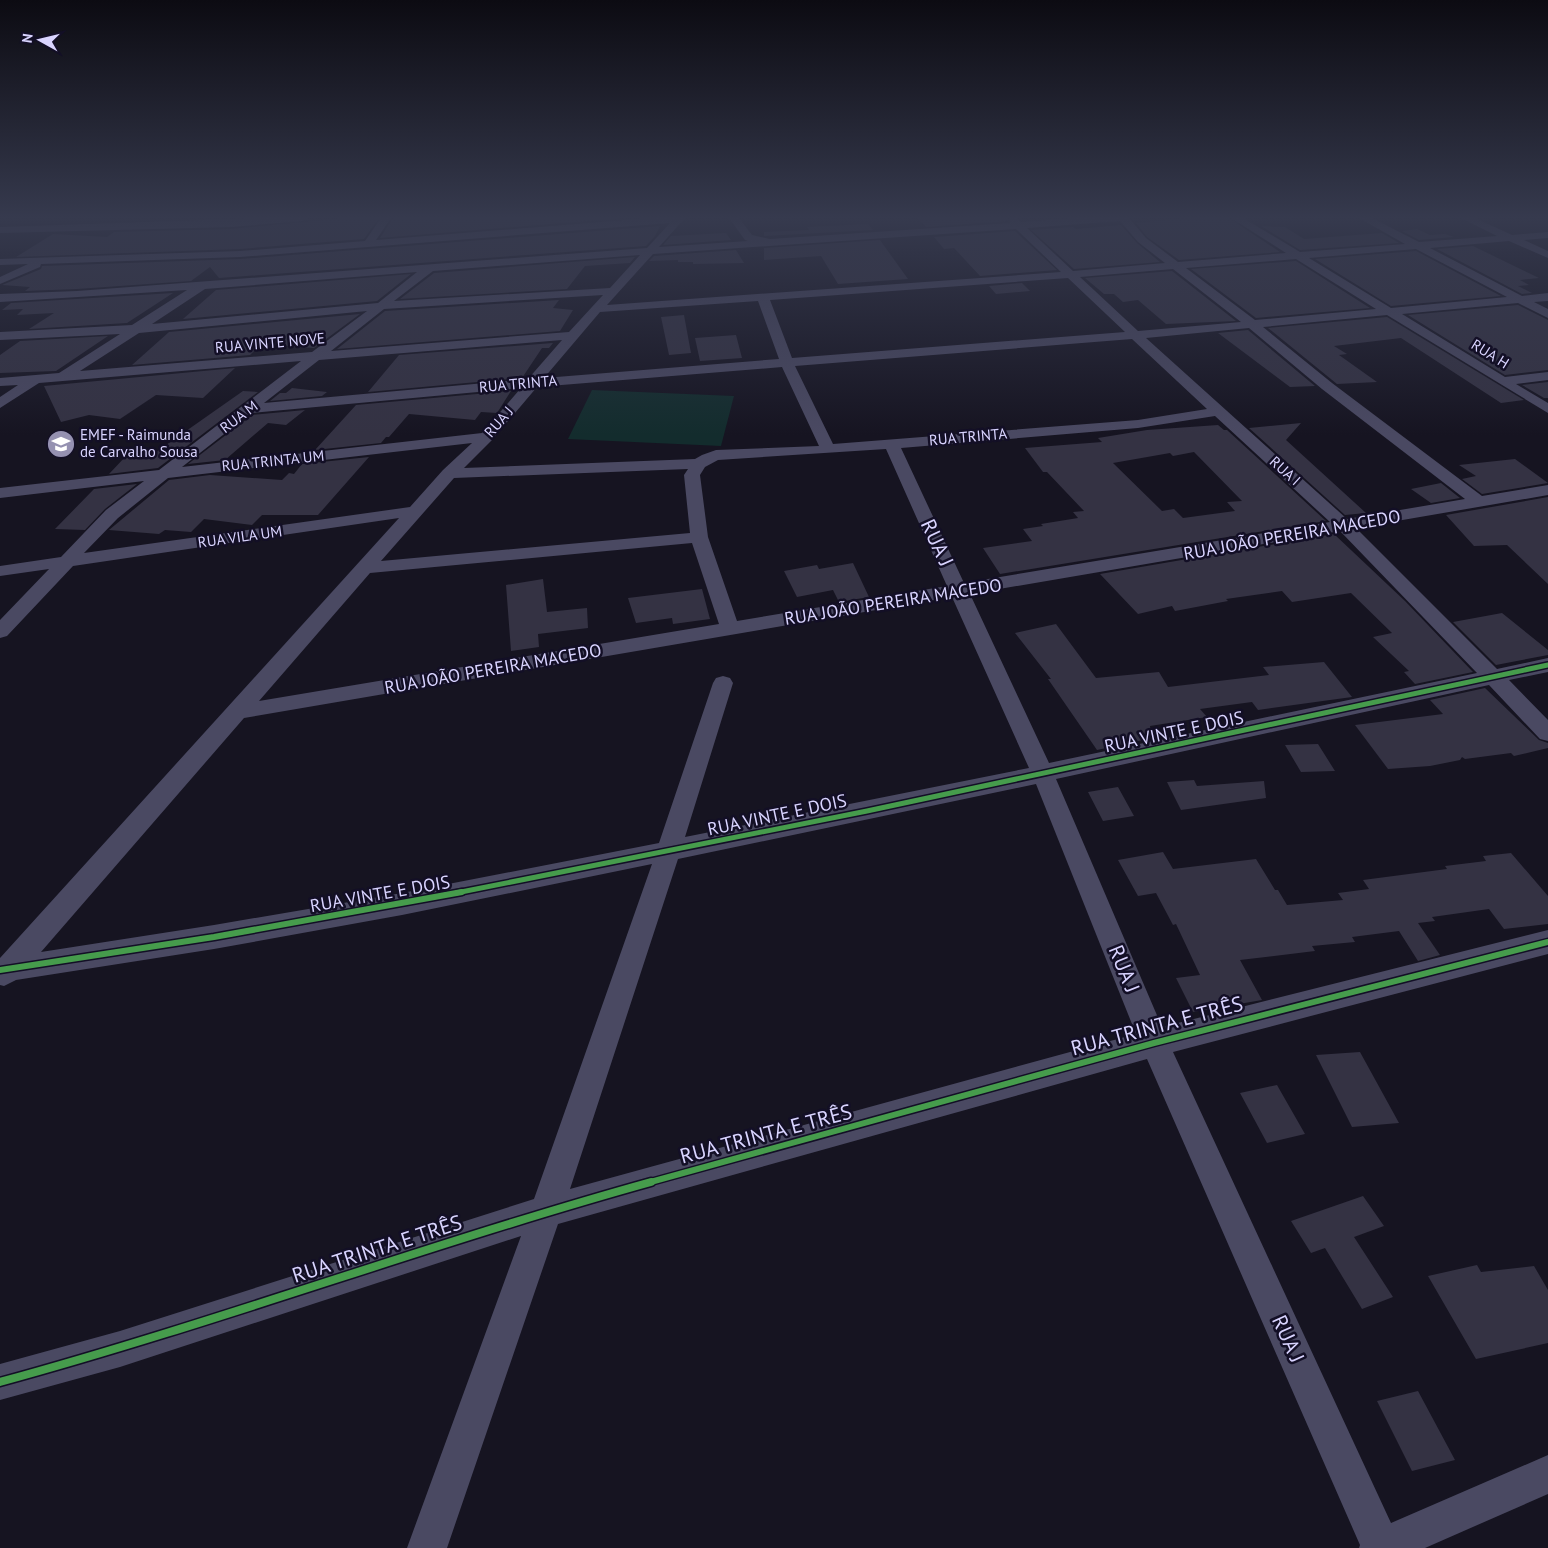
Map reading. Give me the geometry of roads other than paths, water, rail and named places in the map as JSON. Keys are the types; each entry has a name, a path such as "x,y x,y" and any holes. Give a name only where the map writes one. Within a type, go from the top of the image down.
{"street":[{"path":"0,298 143,290"},
{"path":"61,378 195,290"},
{"name":"RUA M","path":"0,632 112,514 250,410 400,290"},
{"path":"597,309 851,290"},
{"name":"RUA I","path":"1088,290 1345,526 1548,733"},
{"path":"1208,290 1327,386 1478,501"},
{"name":"RUA H","path":"1355,290 1548,409"},
{"path":"1503,290 1548,314"},
{"path":"0,336 137,329 379,306 614,291"},
{"name":"RUA J","path":"3,973 449,473 488,437 573,335 614,291"},
{"path":"762,296 787,363 828,449"},
{"name":"RUA TRINTA","path":"250,410 533,383 1135,335 1548,297"},
{"name":"RUA VINTE NOVE","path":"0,382 319,354 573,335"},
{"path":"1502,381 1548,376"},
{"path":"0,404 35,380"},
{"name":"RUA TRINTA","path":"699,464 707,458 716,455 828,449 1138,424 1219,411"},
{"name":"RUA TRINTA UM","path":"0,493 166,472 488,437"},
{"name":"RUA J","path":"891,443 1043,774 1154,1043 1381,1548"},
{"path":"449,473 699,464"},
{"path":"699,464 692,475 699,537 730,629"},
{"name":"RUA JOÃO PEREIRA MACEDO","path":"237,712 959,592 1548,490"},
{"name":"RUA VILA UM","path":"0,571 416,512"},
{"path":"365,568 699,537"},
{"name":"RUA VINTE E DOIS","path":"3,973 402,904 669,852 1043,774 1548,665"},
{"path":"427,1548 547,1211 669,852 723,683"},
{"name":"RUA TRINTA E TRÊS","path":"0,1382 120,1350 547,1211 1154,1043 1548,942"},
{"path":"1381,1548 1548,1474"}],"place":[{"name":"EMEF - Raimunda de Carvalho Sousa","path":"61,444"}]}
